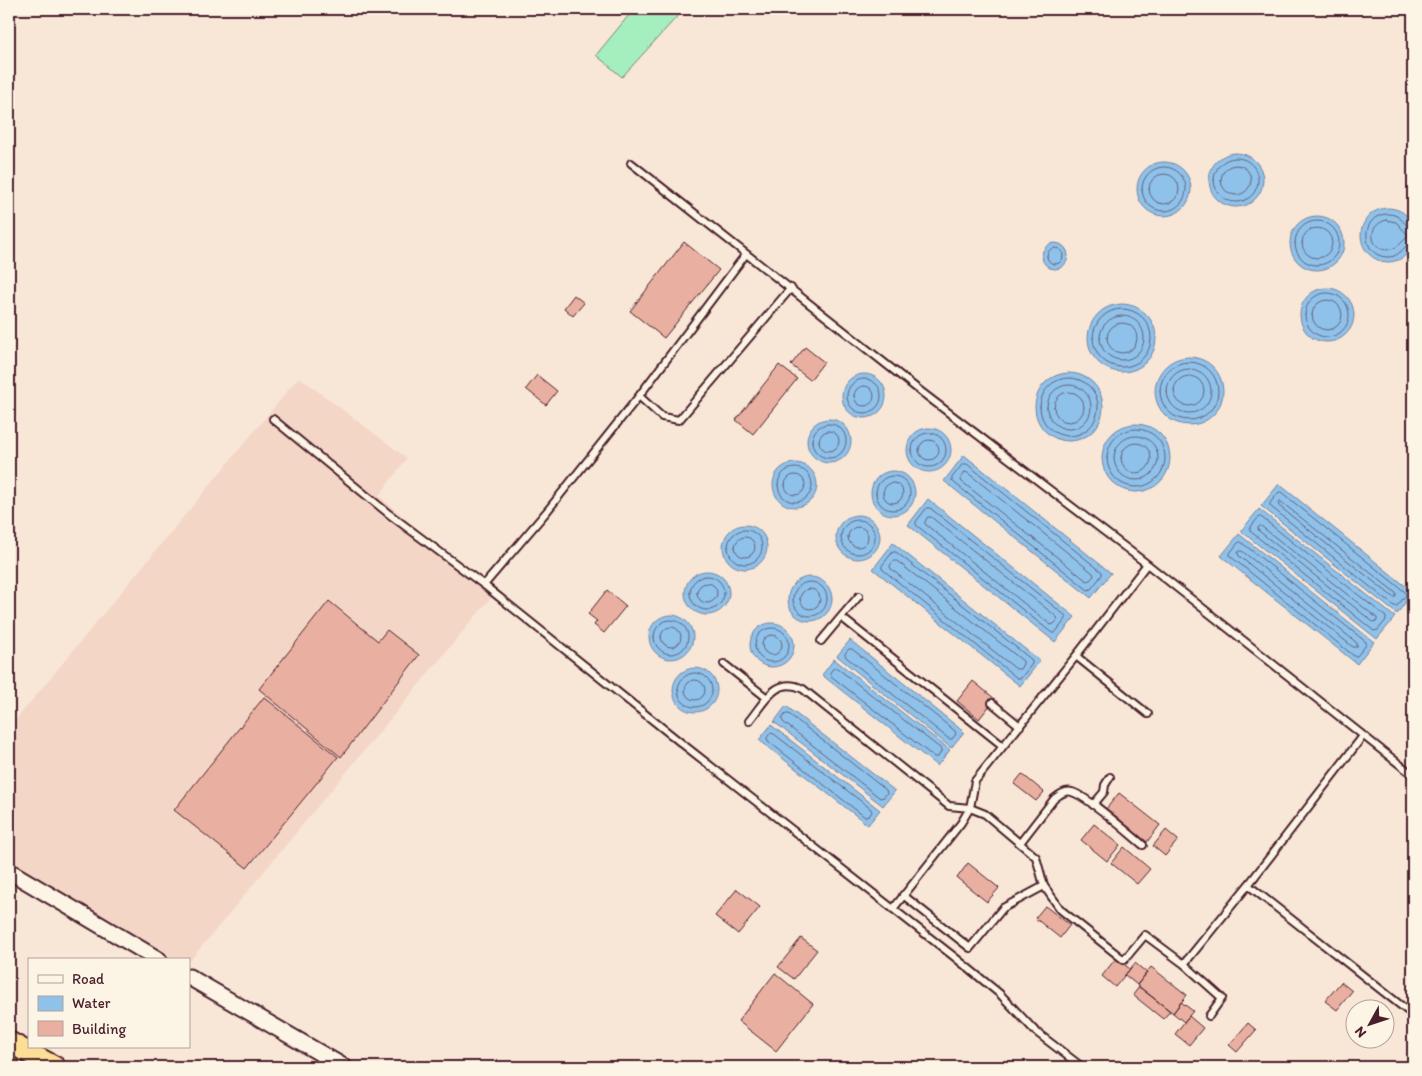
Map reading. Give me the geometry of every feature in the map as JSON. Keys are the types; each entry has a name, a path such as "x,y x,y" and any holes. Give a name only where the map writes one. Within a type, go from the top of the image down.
{"highway":[{"path":"9,1042 55,1067"}],"street":[{"path":"9,871 156,958"},
{"path":"190,979 344,1067"}],"lane":[{"path":"631,163 914,387 1147,564 1413,775"},
{"path":"484,585 548,510 639,396 746,254"},
{"path":"639,396 662,417 680,420 791,288"},
{"path":"273,419 389,514 484,585 672,736 1000,994 1035,1031 1082,1067"},
{"path":"893,909 961,823 970,808 975,781 1076,656 1147,564"},
{"path":"821,641 859,596"},
{"path":"841,618 1003,746"},
{"path":"1076,656 1148,714"},
{"path":"724,664 768,698"},
{"path":"750,721 779,686 795,685 803,689 949,806 970,808 986,814 1036,857 1044,886 1062,910 1124,960 1145,935 1184,964 1222,998 1209,1016"},
{"path":"992,703 1020,726"},
{"path":"1184,964 1364,736"},
{"path":"1093,806 1104,792 1110,777"},
{"path":"1020,843 1054,799 1062,794 1071,792 1093,806 1142,845"},
{"path":"1248,885 1413,1015"},
{"path":"903,895 970,948 1003,908 1044,886"}],"shaded area":[{"path":"299,377 407,458 379,496 494,594 190,961 190,958 145,958 9,875 9,728"}],"green space":[{"path":"634,9 684,9 622,77 596,55"}],"water":[{"path":"1236,153 1246,155 1255,161 1261,170 1263,180 1261,190 1255,199 1246,205 1236,207 1226,205 1217,199 1211,190 1209,180 1211,170 1217,161 1226,155"},
{"path":"1164,162 1174,164 1183,170 1189,179 1191,189 1189,199 1183,208 1174,214 1164,216 1154,214 1145,208 1139,199 1137,189 1139,179 1145,170 1154,164"},
{"path":"1388,208 1398,210 1407,216 1413,225 1415,235 1413,245 1407,254 1398,260 1388,262 1378,260 1369,254 1363,245 1361,235 1363,225 1369,216 1378,210"},
{"path":"1317,216 1327,218 1336,224 1342,233 1344,243 1342,253 1336,262 1327,268 1317,270 1307,268 1298,262 1292,253 1290,243 1292,233 1298,224 1307,218"},
{"path":"1055,243 1064,247 1068,256 1064,265 1055,269 1046,265 1042,256 1046,247"},
{"path":"1327,288 1337,290 1346,296 1352,305 1354,315 1352,325 1346,334 1337,340 1327,342 1317,340 1308,334 1302,325 1300,315 1302,305 1308,296 1317,290"},
{"path":"1122,304 1135,307 1146,314 1153,325 1156,338 1153,351 1146,362 1135,369 1122,372 1109,369 1098,362 1091,351 1088,338 1091,325 1098,314 1109,307"},
{"path":"1189,357 1202,360 1213,367 1220,378 1223,391 1220,404 1213,415 1202,422 1189,425 1176,422 1165,415 1158,404 1155,391 1158,378 1165,367 1176,360"},
{"path":"1069,373 1082,376 1093,383 1100,394 1103,407 1100,420 1093,431 1082,438 1069,441 1056,438 1045,431 1038,420 1035,407 1038,394 1045,383 1056,376"},
{"path":"864,374 876,378 882,384 886,396 882,408 876,414 864,418 852,414 846,408 842,396 846,384 852,378"},
{"path":"829,419 841,423 847,429 851,441 847,453 841,459 829,463 817,459 811,453 807,441 811,429 817,423"},
{"path":"1136,424 1149,427 1160,434 1167,445 1170,458 1167,471 1160,482 1149,489 1136,492 1123,489 1112,482 1105,471 1102,458 1105,445 1112,434 1123,427"},
{"path":"929,428 941,432 947,438 951,450 947,462 941,468 929,472 917,468 911,462 907,450 911,438 917,432"},
{"path":"964,455 1111,573 1091,598 944,481"},
{"path":"795,463 807,467 813,473 817,485 813,497 807,503 795,507 783,503 777,497 773,485 777,473 783,467"},
{"path":"893,471 905,475 911,481 915,493 911,505 905,511 893,515 881,511 875,505 871,493 875,481 881,475"},
{"path":"1279,484 1413,592 1397,614 1261,506"},
{"path":"928,499 1075,617 1055,642 908,525"},
{"path":"1259,509 1395,617 1377,639 1241,531"},
{"path":"858,515 870,519 876,525 880,537 876,549 870,555 858,559 846,555 840,549 836,537 840,525 846,519"},
{"path":"745,525 757,529 763,535 767,547 763,559 757,565 745,569 733,565 727,559 723,547 727,535 733,529"},
{"path":"1239,534 1374,642 1357,664 1221,556"},
{"path":"893,543 1040,661 1020,686 873,569"},
{"path":"707,571 719,575 725,581 729,593 725,605 719,611 707,615 695,611 689,605 685,593 689,581 695,575"},
{"path":"810,577 822,581 828,587 832,599 828,611 822,617 810,621 798,617 792,611 788,599 792,587 798,581"},
{"path":"671,615 683,619 689,625 693,637 689,649 683,655 671,659 659,655 653,649 649,637 653,625 659,619"},
{"path":"772,623 784,627 790,633 794,645 790,657 784,663 772,667 760,663 754,657 750,645 754,633 760,627"},
{"path":"850,640 964,732 951,748 837,656"},
{"path":"834,659 950,750 937,766 822,675"},
{"path":"695,668 707,672 713,678 717,690 713,702 707,708 695,712 683,708 677,702 673,690 677,678 683,672"},
{"path":"786,706 895,791 883,806 774,722"},
{"path":"771,725 880,810 868,825 759,740"}],"building":[{"path":"684,242 719,270 664,338 630,311"},
{"path":"574,295 584,303 573,316 564,308"},
{"path":"805,347 824,362 810,380 791,365"},
{"path":"779,365 797,379 753,434 736,420"},
{"path":"537,375 557,391 546,405 526,389"},
{"path":"607,590 626,606 604,633 594,625 597,621 588,614"},
{"path":"329,601 378,641 387,630 419,655 341,757 259,689"},
{"path":"973,681 995,699 979,719 957,701"},
{"path":"264,697 338,757 247,868 174,810"},
{"path":"1022,774 1044,792 1036,801 1014,784"},
{"path":"1119,793 1160,825 1147,842 1106,809"},
{"path":"1094,824 1120,845 1107,861 1081,840"},
{"path":"1166,830 1178,840 1165,856 1153,846"},
{"path":"1124,847 1150,869 1137,884 1111,863"},
{"path":"968,863 999,888 987,902 957,878"},
{"path":"737,889 760,907 738,934 715,916"},
{"path":"1045,906 1070,925 1060,938 1035,918"},
{"path":"801,938 817,950 794,979 778,967"},
{"path":"1116,958 1130,969 1115,987 1102,976"},
{"path":"1135,963 1147,973 1137,985 1125,975"},
{"path":"1151,967 1187,995 1173,1013 1137,985"},
{"path":"775,973 813,1004 776,1051 738,1021"},
{"path":"1341,982 1352,991 1346,998 1344,998 1344,1001 1337,1010 1325,1001"},
{"path":"1139,987 1170,1011 1163,1019 1133,995"},
{"path":"1181,1002 1193,1011 1184,1022 1173,1013"},
{"path":"1189,1016 1203,1028 1189,1045 1175,1034"},
{"path":"1248,1023 1256,1030 1237,1052 1229,1045"}]}
